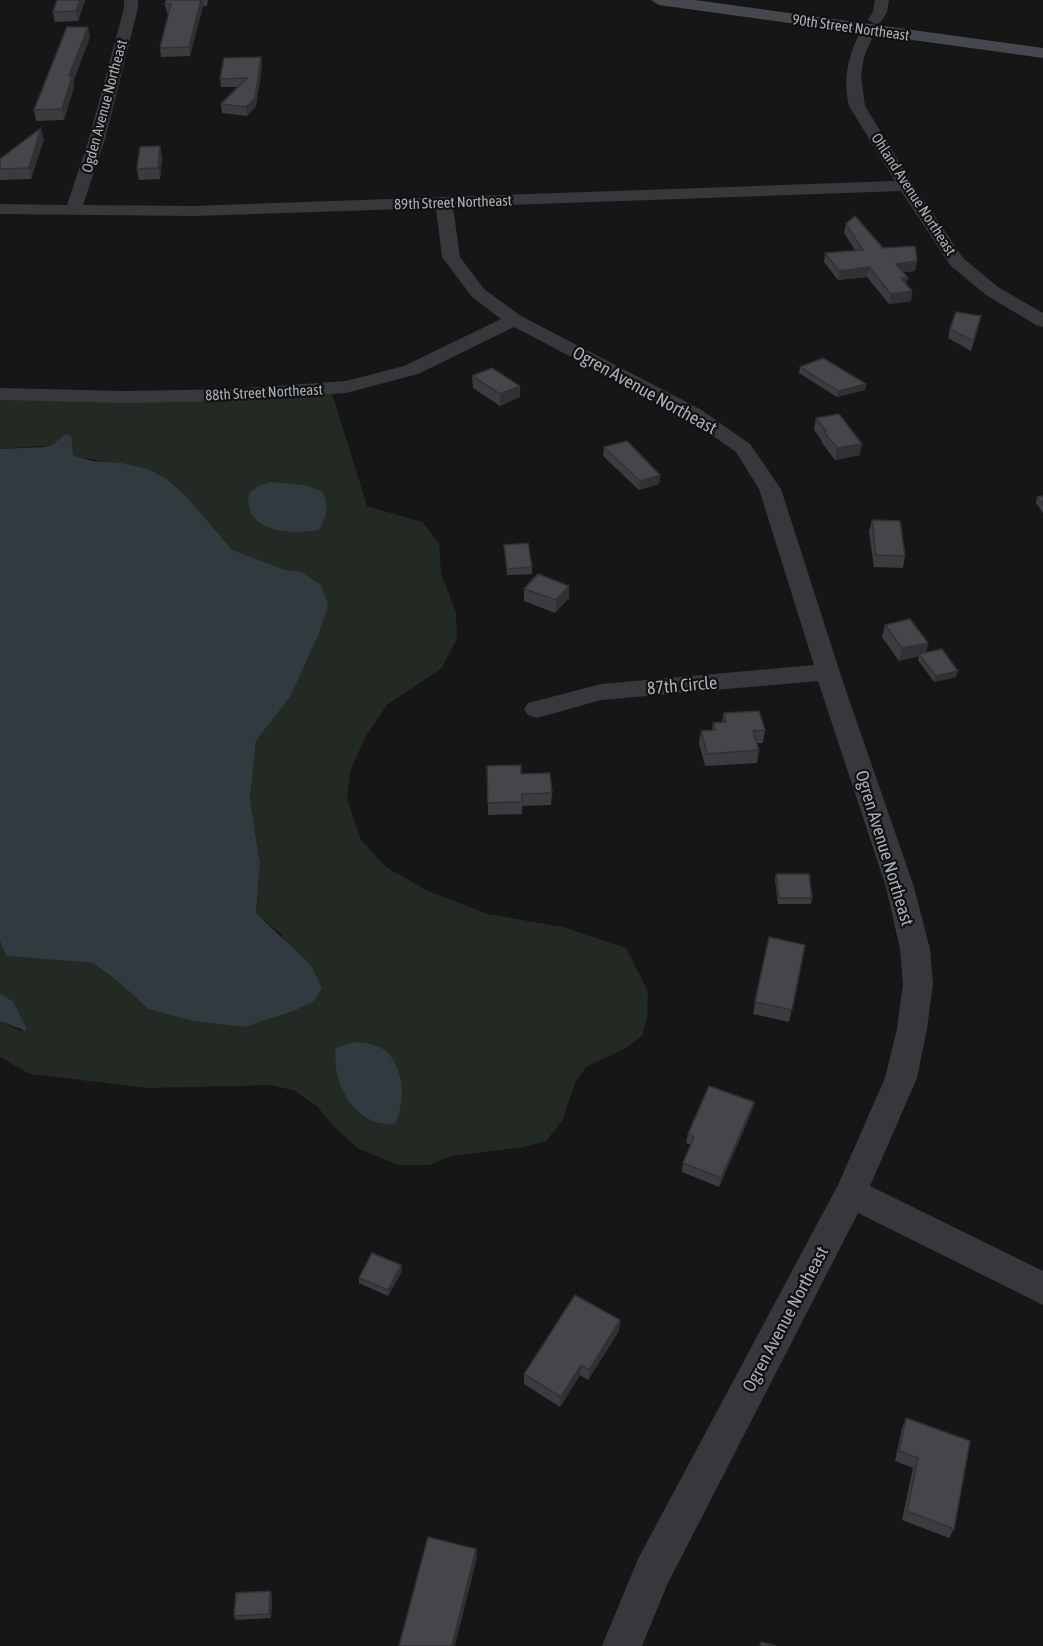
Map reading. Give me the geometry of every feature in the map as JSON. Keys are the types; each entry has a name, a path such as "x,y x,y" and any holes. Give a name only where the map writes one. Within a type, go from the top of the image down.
{"main road":[{"name":"90th Street Northeast","path":"659,0 838,25 902,23 1043,42"},
{"name":"90th Street Northeast","path":"735,0 1043,53"}],"street":[{"name":"Ogden Avenue Northeast","path":"74,211 97,139 131,8 131,0"},
{"name":"Ohland Avenue Northeast","path":"882,0 880,12 871,24 856,54 852,81 857,106 906,186 957,262 992,291 1043,321"},
{"name":"89th Street Northeast","path":"0,209 183,211 906,186"},
{"name":"Ogren Avenue Northeast","path":"444,203 451,257 478,293 514,321 693,412 743,448 770,489 900,888 915,949 918,984 912,1029 901,1078 851,1193 652,1573 622,1646"},
{"name":"88th Street Northeast","path":"0,394 125,397 231,395 346,387 411,370 443,357 514,321"},
{"name":"87th Circle","path":"537,709 601,692 828,672"},
{"path":"851,1193 1043,1289"}],"shaded area":[{"path":"332,393 367,506 422,522 439,543 441,573 456,613 457,639 441,669 387,705 366,736 350,771 347,799 361,840 386,867 428,891 488,914 563,927 626,948 648,991 647,1019 642,1036 626,1048 586,1067 576,1081 562,1121 546,1141 523,1147 451,1156 430,1165 399,1165 359,1149 335,1128 317,1106 295,1091 272,1085 148,1088 30,1074 0,1057 0,1021 21,1031 26,1028 13,1001 0,994 0,941 6,956 93,963 119,982 148,1009 244,1027 294,1011 314,1001 281,934 256,913 260,863 250,800 256,741 290,697 301,572 264,564 237,553 214,532 184,493 165,478 143,468 72,455 70,444 0,449 0,400 220,401"},
{"path":"66,434 71,436 73,455 92,461 121,463 148,469 167,479 185,495 232,550 283,569 301,572 321,585 328,605 319,633 290,697 256,741 250,800 260,863 256,913 311,965 322,988 314,1001 294,1011 244,1027 194,1021 148,1009 119,982 93,963 6,956 0,941 0,449 44,447 52,445"},
{"path":"271,482 305,485 323,492 326,511 319,530 283,531 261,524 253,516 249,506 249,493 260,485"},
{"path":"0,994 13,1001 26,1031 0,1021"},
{"path":"360,1042 384,1049 399,1072 402,1098 395,1124 375,1122 367,1118 352,1105 342,1088 336,1071 335,1049 349,1043"}],"building":[{"path":"57,0 80,0 76,11 53,12"},
{"path":"166,0 201,0 189,47 160,48 171,4 165,4"},
{"path":"67,27 88,27 69,76 72,76 62,109 34,110"},
{"path":"261,57 255,98 246,107 221,104 247,78 220,79 224,58"},
{"path":"41,128 29,168 0,169 0,159"},
{"path":"160,146 158,168 137,169 140,147"},
{"path":"855,216 883,248 915,246 917,261 896,264 908,278 901,278 912,291 891,294 869,267 839,271 825,253 863,250 846,224"},
{"path":"956,312 981,316 973,341 950,329"},
{"path":"823,358 866,384 838,391 800,367"},
{"path":"492,368 520,386 500,394 472,376"},
{"path":"839,414 862,444 837,448 816,418"},
{"path":"627,441 660,475 640,481 604,447"},
{"path":"1043,496 1043,505 1037,497"},
{"path":"872,520 900,521 905,556 876,555"},
{"path":"528,543 532,567 507,569 504,545"},
{"path":"538,574 569,586 556,600 524,589"},
{"path":"910,619 928,643 902,648 885,625"},
{"path":"942,649 958,671 936,676 919,654"},
{"path":"759,711 765,730 753,731 759,750 707,754 701,731 715,730 713,723 726,722 724,713"},
{"path":"521,765 521,774 550,773 552,793 522,794 522,802 488,803 487,766"},
{"path":"776,874 809,874 812,898 779,898"},
{"path":"769,937 805,945 792,1010 755,1002"},
{"path":"709,1086 754,1102 721,1178 683,1163 694,1137 688,1134"},
{"path":"372,1253 401,1265 388,1290 359,1278"},
{"path":"575,1295 620,1320 589,1370 581,1365 561,1397 524,1374"},
{"path":"906,1418 970,1441 954,1529 907,1511 918,1458 899,1451"},
{"path":"428,1537 476,1549 452,1646 399,1646"},
{"path":"270,1591 269,1614 234,1616 236,1593"},
{"path":"761,1642 776,1646 760,1646"}]}
